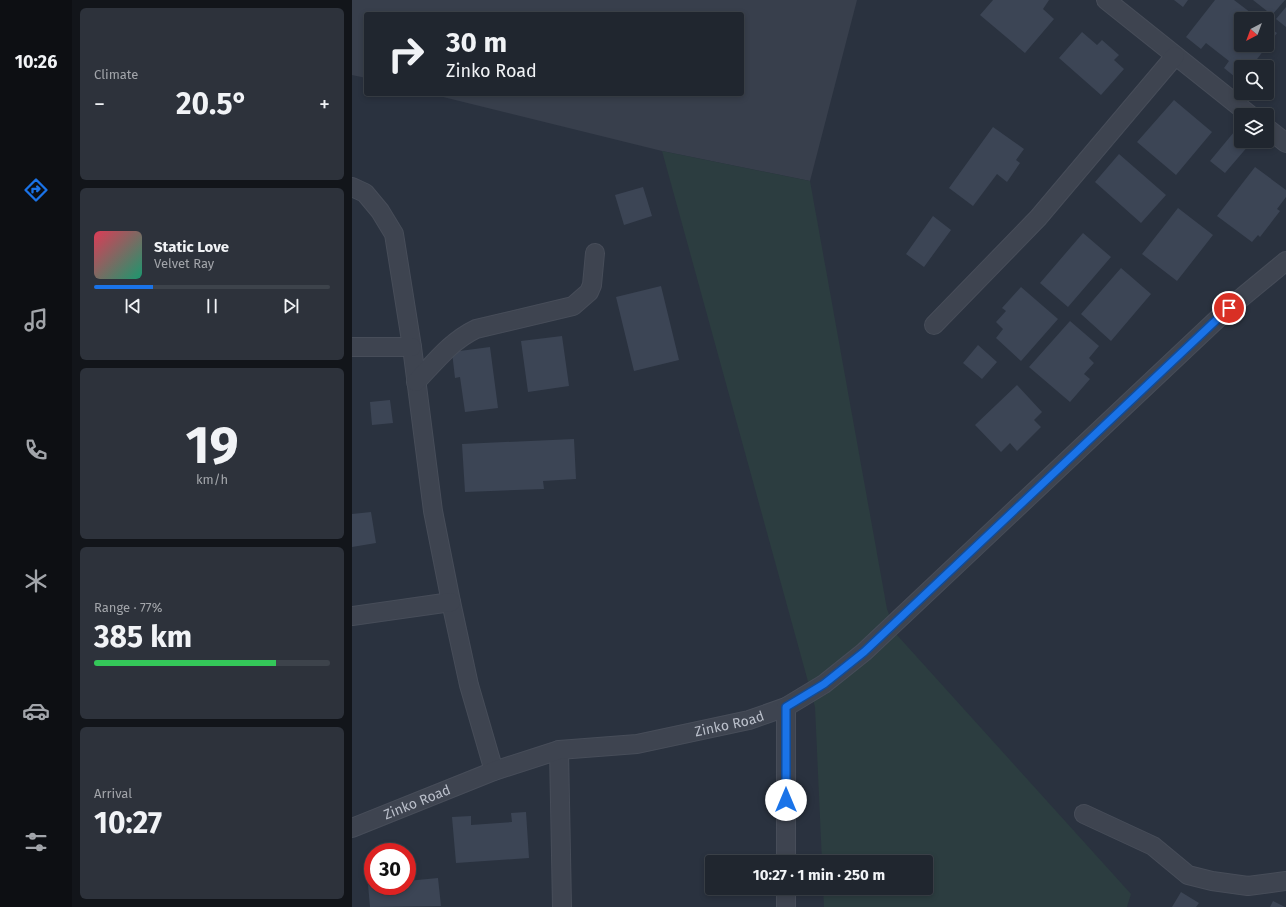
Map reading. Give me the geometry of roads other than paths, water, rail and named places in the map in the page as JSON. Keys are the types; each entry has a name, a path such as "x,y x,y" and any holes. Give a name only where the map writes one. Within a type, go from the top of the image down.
{"street":[{"path":"1106,0 1241,108"},
{"path":"934,325 1038,218 1175,56"},
{"path":"1274,134 1286,143"},
{"path":"352,187 364,193 380,211 394,234 412,347 433,511 450,602 469,685 494,771"},
{"path":"416,382 446,349 464,335 476,329 573,306 589,292 592,285 595,253"},
{"name":"Zinko Road","path":"352,828 494,771 559,750 637,744 749,720 786,707 824,684 864,652 1229,308 1286,261"},
{"path":"352,347 412,347"},
{"path":"352,616 450,602"},
{"path":"786,707 786,855"},
{"path":"559,750 562,907"},
{"path":"1084,814 1153,846 1188,875 1212,882 1248,886 1286,880"},
{"path":"786,895 786,907"}]}
